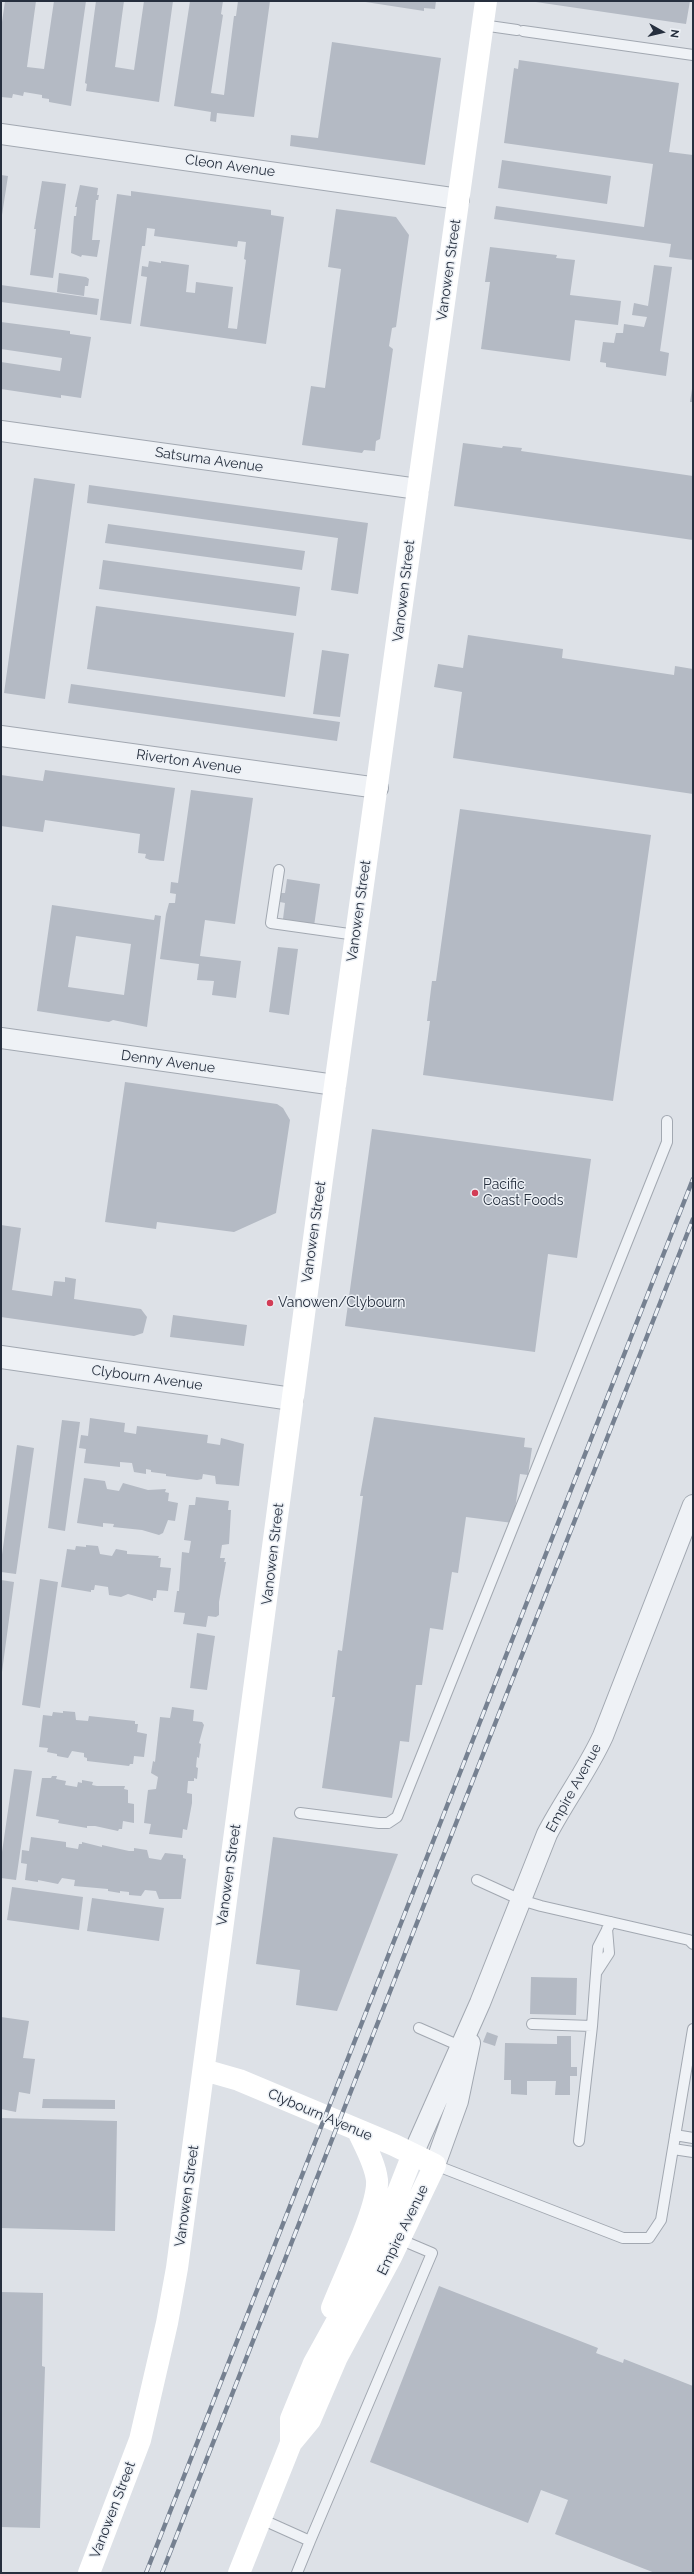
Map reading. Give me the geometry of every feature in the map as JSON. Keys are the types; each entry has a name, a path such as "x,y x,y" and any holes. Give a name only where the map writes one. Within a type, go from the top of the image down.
{"main road":[{"name":"Vanowen Street","path":"89,2573 140,2440 154,2381 177,2268 292,1399 356,935 378,788 486,1"},
{"name":"Clybourn Avenue","path":"204,2070 238,2080 413,2154 434,2165"},
{"path":"314,2363 323,2328 374,2202 376,2180 371,2158 358,2131"},
{"name":"Empire Avenue","path":"291,2443 291,2418 314,2363 373,2256 413,2154"},
{"name":"Empire Avenue","path":"239,2573 291,2443 310,2420 337,2357 399,2239 434,2165"}],"street":[{"name":"Cleon Avenue","path":"1,134 459,199"},
{"name":"Satsuma Avenue","path":"1,431 418,489"},
{"name":"Riverton Avenue","path":"1,736 378,788"},
{"name":"Denny Avenue","path":"1,1038 335,1085"},
{"name":"Clybourn Avenue","path":"1,1357 292,1399"},
{"name":"Empire Avenue","path":"413,2154 480,2003 547,1834 560,1810 590,1764 603,1736 693,1505"},
{"name":"Empire Avenue","path":"434,2165 458,2102 480,2003"}],"lane":[{"path":"482,25 693,55"},
{"path":"279,870 271,923 356,935"},
{"path":"300,1813 379,1824 388,1823 398,1818 667,1142 667,1121"},
{"path":"477,1880 521,1900 609,1925 689,1940 693,1944"},
{"path":"579,2141 592,2026 598,1946 609,1925"},
{"path":"532,2024 592,2026"},
{"path":"419,2028 460,2046"},
{"path":"434,2165 624,2238 649,2238 661,2220 693,2029"},
{"path":"676,2135 693,2138"},
{"path":"673,2149 693,2152"},
{"path":"297,2573 432,2253 399,2239"},
{"path":"261,2519 310,2541"}],"building":[{"path":"5,1 36,1 27,67 44,69 54,1 86,1 71,106 49,102 49,99 42,98 42,95 24,92 23,96 13,94 12,98 1,97 1,29"},
{"path":"96,1 124,1 115,67 134,70 144,1 173,1 159,102 86,91 87,84 85,83"},
{"path":"190,1 223,1 221,14 223,15 211,93 224,95 234,16 236,16 238,1 270,1 254,117 217,113 216,122 210,121 211,112 174,106"},
{"path":"359,1 436,1 435,9 424,8 424,11"},
{"path":"529,1 690,1 686,24"},
{"path":"332,42 441,58 425,165 290,146 291,135 318,138"},
{"path":"519,60 679,83 669,152 693,155 693,260 669,257 671,244 494,219 496,206 644,227 653,164 504,143 514,68 518,69"},
{"path":"502,160 611,176 607,204 498,188"},
{"path":"1,175 8,176 2,215 1,214"},
{"path":"42,181 66,184 53,278 30,275 36,229 34,229"},
{"path":"80,185 98,188 97,195 99,195 98,200 96,200 92,240 100,240 97,257 82,255 81,257 71,253 74,216 76,216 77,207 75,207"},
{"path":"131,191 271,210 271,215 284,217 266,344 140,326 147,277 141,276 142,266 148,267 149,261 161,263 161,261 189,265 186,292 195,293 196,282 233,287 228,328 237,329 246,260 244,259 246,242 238,241 237,247 154,236 155,229 147,228 145,246 142,246 131,324 100,320 117,194 131,196"},
{"path":"336,209 396,217 409,235 396,327 392,328 389,346 393,349 380,439 376,441 375,451 364,450 362,453 302,445 311,386 325,388 341,269 328,267"},
{"path":"490,247 557,255 556,258 575,260 570,295 621,301 618,325 575,320 570,361 481,349 490,282 485,282"},
{"path":"654,265 672,267 660,351 669,353 666,376 606,367 606,363 600,362 603,342 614,343 616,333 623,333 624,324 644,327 647,317 632,315 634,303 648,306"},
{"path":"59,273 86,277 89,279 88,286 85,286 84,296 57,292"},
{"path":"1,285 99,299 97,315 1,302"},
{"path":"1,322 70,331 70,334 91,337 81,398 61,395 61,398 1,389 1,362 60,371 62,358 1,349"},
{"path":"692,389 693,402 690,402"},
{"path":"463,443 502,448 503,446 522,448 521,451 693,476 693,540 454,506"},
{"path":"34,478 75,484 45,699 4,693"},
{"path":"89,485 368,523 358,594 331,590 338,538 87,503"},
{"path":"108,524 305,551 302,570 105,543"},
{"path":"103,560 300,587 296,616 99,589"},
{"path":"96,606 294,633 285,697 87,669"},
{"path":"468,635 563,649 562,658 674,675 675,666 693,669 693,794 453,758 462,692 434,687 438,664 463,668"},
{"path":"322,650 349,654 340,717 313,714"},
{"path":"71,684 340,722 337,741 68,703"},
{"path":"45,770 175,788 164,861 150,860 145,858 146,854 138,853 140,834 45,820 43,832 1,826 1,775 43,781"},
{"path":"191,790 253,798 235,924 205,920 200,956 241,961 236,998 212,995 214,981 197,980 199,964 160,959 166,914 169,903 175,903 176,894 170,893 171,882 178,883"},
{"path":"460,809 651,835 613,1101 423,1075 430,1021 427,1021 432,981 436,981"},
{"path":"287,879 320,884 314,926 295,924 295,921 283,919 285,903 280,902 281,893 285,893"},
{"path":"52,905 154,920 155,915 161,916 147,1027 113,1020 109,1022 37,1011","holes":["76,936 131,944 124,995 68,987"]},
{"path":"278,947 298,949 289,1015 269,1012"},
{"path":"125,1082 277,1104 283,1108 290,1120 276,1213 234,1232 157,1222 156,1229 105,1222"},
{"path":"372,1129 591,1159 577,1258 548,1254 535,1352 345,1326"},
{"path":"1,1225 21,1228 12,1290 52,1296 54,1281 65,1282 65,1277 76,1279 74,1299 141,1309 147,1317 143,1333 134,1336 1,1317"},
{"path":"173,1315 247,1325 244,1346 170,1337"},
{"path":"374,1417 525,1438 524,1447 532,1448 528,1475 520,1474 513,1523 466,1517 458,1573 452,1572 443,1630 430,1628 422,1685 416,1685 409,1742 400,1741 392,1798 322,1788 335,1697 332,1697 338,1650 342,1651 363,1496 360,1496"},
{"path":"90,1418 125,1423 124,1432 136,1434 137,1426 208,1435 207,1443 220,1445 221,1438 244,1444 239,1486 216,1484 215,1476 203,1474 202,1479 197,1480 166,1476 166,1474 151,1472 151,1470 146,1469 146,1474 134,1472 132,1463 120,1462 120,1467 84,1463 86,1449 79,1448 81,1435 88,1436"},
{"path":"62,1420 80,1422 65,1531 48,1528"},
{"path":"17,1445 34,1448 16,1574 1,1572 1,1562"},
{"path":"84,1478 105,1481 107,1489 119,1491 123,1483 148,1490 166,1489 165,1492 169,1493 168,1501 178,1503 175,1521 168,1520 163,1533 159,1535 142,1530 113,1527 114,1524 103,1523 103,1527 77,1523"},
{"path":"196,1497 229,1501 228,1510 231,1510 229,1544 222,1545 220,1558 225,1558 224,1562 226,1562 219,1602 219,1615 216,1617 208,1616 206,1627 183,1624 185,1613 174,1612 177,1591 179,1591 182,1552 189,1553 191,1541 184,1540 189,1505 195,1505"},
{"path":"86,1545 98,1546 100,1554 112,1556 116,1549 127,1551 127,1554 159,1556 158,1558 161,1558 160,1567 171,1568 168,1591 157,1590 156,1598 153,1598 153,1601 128,1594 121,1597 109,1595 108,1587 95,1585 94,1590 91,1590 91,1592 61,1587 67,1549 75,1550 76,1546 86,1547"},
{"path":"40,1579 58,1582 40,1708 22,1705"},
{"path":"1,1580 14,1582 2,1672 1,1671"},
{"path":"197,1633 215,1636 207,1690 190,1688"},
{"path":"172,1707 194,1710 193,1721 202,1722 204,1725 199,1743 201,1744 199,1758 197,1757 197,1779 194,1778 194,1781 188,1781 187,1793 192,1794 192,1803 187,1830 183,1829 182,1838 149,1834 151,1824 144,1823 148,1790 156,1789 158,1777 151,1773 153,1761 155,1762 160,1717 170,1718"},
{"path":"63,1711 75,1712 76,1720 88,1721 89,1716 135,1721 135,1724 138,1724 137,1732 147,1734 144,1757 134,1756 133,1764 130,1764 129,1766 87,1761 87,1758 84,1757 84,1753 72,1751 68,1758 47,1752 48,1748 39,1747 43,1715 52,1716 53,1712 63,1713"},
{"path":"14,1769 32,1771 16,1880 1,1878 1,1859"},
{"path":"52,1776 57,1776 56,1779 66,1781 65,1785 77,1787 78,1782 82,1783 82,1780 93,1782 92,1785 97,1786 125,1786 124,1789 128,1790 128,1803 134,1804 134,1823 123,1821 122,1829 119,1829 118,1831 95,1826 87,1826 87,1828 58,1823 59,1820 36,1816 42,1778 51,1778"},
{"path":"31,1837 66,1842 66,1847 78,1849 79,1844 82,1844 82,1842 129,1851 134,1851 134,1848 147,1850 149,1858 161,1860 165,1853 183,1855 183,1858 186,1859 181,1899 159,1899 156,1891 145,1890 141,1896 129,1895 129,1892 120,1891 120,1893 108,1891 108,1889 74,1886 75,1880 62,1878 58,1884 38,1880 38,1882 25,1880 27,1864 21,1863 22,1850 29,1851"},
{"path":"273,1837 398,1854 337,2011 296,2005 300,1970 256,1964"},
{"path":"12,1887 83,1897 79,1930 7,1920"},
{"path":"92,1898 164,1908 159,1941 87,1931"},
{"path":"531,1977 577,1978 576,2015 530,2014"},
{"path":"1,2017 29,2021 23,2058 35,2059 30,2094 19,2092 16,2112 1,2109"},
{"path":"487,2032 498,2036 495,2046 483,2042"},
{"path":"557,2036 571,2036 571,2067 577,2067 577,2076 570,2076 570,2095 555,2095 556,2081 527,2081 527,2095 511,2094 511,2080 504,2080 505,2043 557,2044"},
{"path":"43,2099 115,2100 115,2109 42,2108"},
{"path":"1,2118 117,2121 115,2231 1,2228"},
{"path":"439,2286 598,2348 596,2353 623,2363 624,2359 693,2386 693,2573 655,2573 555,2534 568,2500 541,2490 528,2523 370,2462"},
{"path":"1,2292 43,2293 42,2366 45,2367 40,2528 1,2527"}],"railway":[{"path":"146,2573 693,1179"},
{"path":"162,2573 693,1219"}],"place":[{"name":"Pacific Coast Foods","path":"475,1193"},
{"name":"Vanowen/Clybourn","path":"270,1303"}]}
